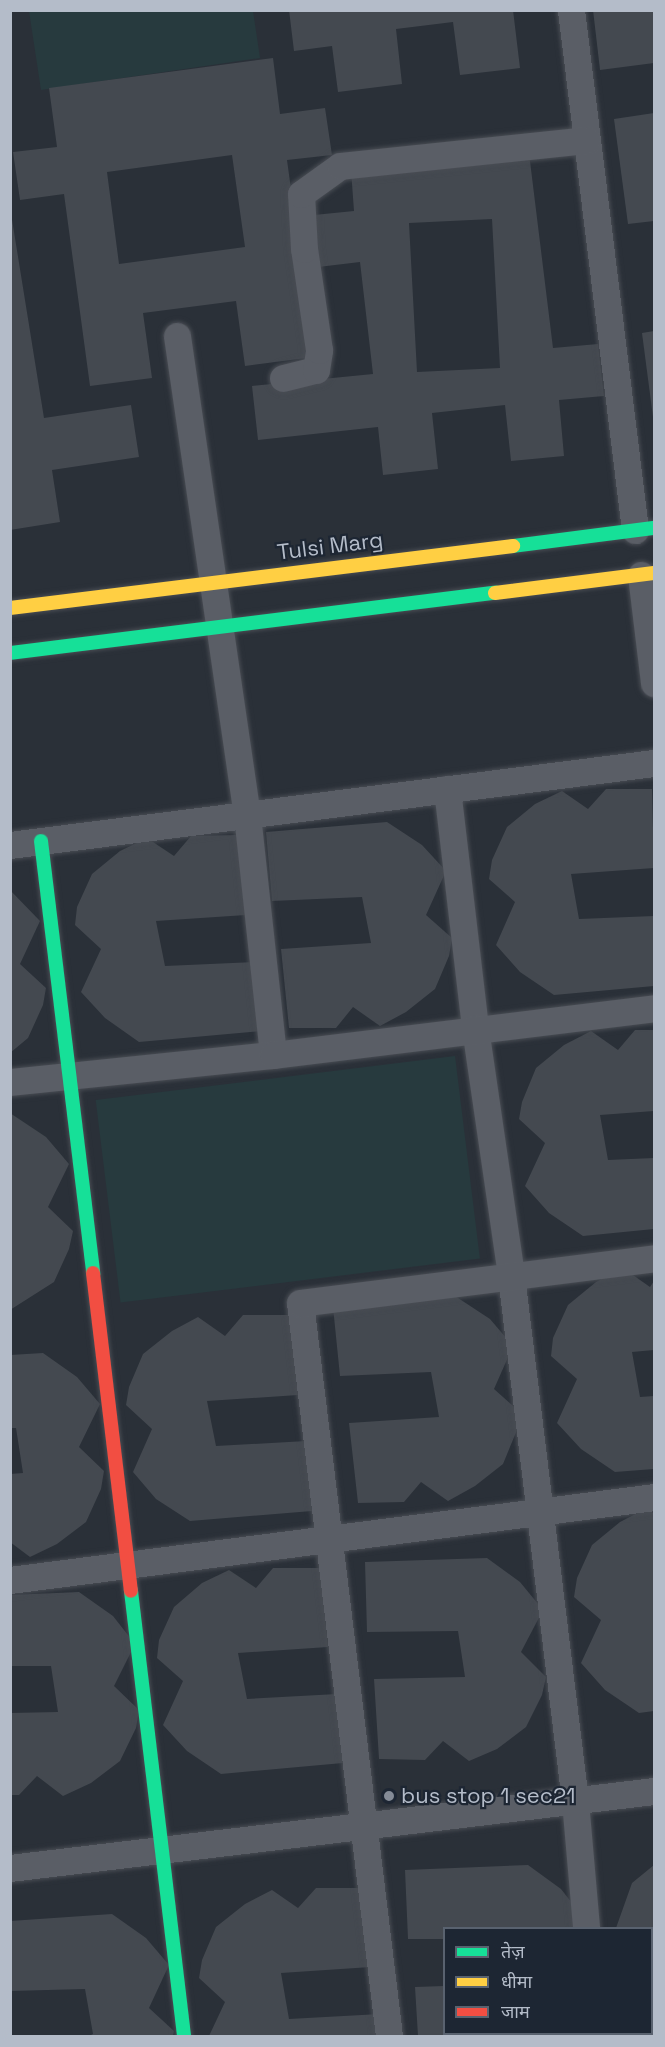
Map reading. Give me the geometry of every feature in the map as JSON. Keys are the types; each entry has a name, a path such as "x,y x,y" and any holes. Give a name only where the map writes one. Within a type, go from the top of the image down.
{"street":[{"path":"571,10 587,140 645,529"},
{"path":"283,378 316,370 319,350 304,249 301,194 340,166 587,140"},
{"path":"177,336 215,581 247,815 273,1055"},
{"name":"Tulsi Marg","path":"10,608 645,529"},
{"path":"10,653 648,574 654,683"},
{"path":"10,845 654,763"},
{"path":"447,789 475,1028 511,1276 574,1801 586,1927"},
{"path":"40,841 184,2037"},
{"path":"10,1082 273,1055 475,1028 654,1008"},
{"path":"389,2037 300,1303 654,1258"},
{"path":"10,1580 329,1540 539,1510 654,1497"},
{"path":"10,1868 654,1791"}],"green space":[{"path":"29,11 253,11 260,58 41,90"},
{"path":"455,1056 480,1258 121,1303 96,1100"}],"building":[{"path":"289,10 513,10 520,68 460,75 453,22 396,29 402,84 338,92 332,46 294,51"},
{"path":"593,10 654,10 654,63 600,70"},
{"path":"273,58 280,114 325,108 332,155 287,160 314,357 245,366 236,301 143,313 152,378 90,386 64,194 20,200 13,152 57,147 49,88","holes":["232,155 245,247 119,264 107,172"]},
{"path":"654,113 654,221 628,224 614,119"},
{"path":"529,153 553,348 598,344 604,396 559,400 564,456 511,461 505,405 432,413 438,469 383,475 378,427 258,440 252,386 373,374 360,262 310,268 304,216 354,211 351,170","holes":["492,219 500,368 417,372 409,223"]},
{"path":"10,207 44,418 131,405 139,457 52,470 60,522 10,530"},
{"path":"654,331 654,417 653,417 642,333"},
{"path":"606,789 652,789 654,868 571,874 579,919 654,916 654,986 554,995 520,972 496,945 515,902 489,879 492,860 507,827 535,804 562,791 588,809"},
{"path":"387,822 422,845 446,871 426,915 452,938 449,956 435,989 406,1012 380,1026 353,1007 336,1028 289,1028 281,949 371,943 362,897 272,901 266,832"},
{"path":"237,835 246,915 156,921 165,966 255,962 261,1031 139,1042 105,1018 81,992 101,949 75,925 77,907 92,874 120,851 147,838 174,856 191,836"},
{"path":"10,890 40,921 20,964 46,988 43,1005 28,1038 10,1053"},
{"path":"635,1030 654,1030 654,1111 600,1115 608,1160 654,1158 654,1229 583,1236 549,1213 525,1186 545,1143 519,1119 522,1102 536,1068 564,1045 591,1031 618,1050"},
{"path":"10,1113 46,1137 69,1164 48,1207 73,1231 69,1249 54,1282 10,1310"},
{"path":"623,1268 650,1287 654,1281 654,1350 632,1352 640,1397 654,1396 654,1469 615,1472 581,1449 557,1423 577,1379 551,1356 553,1338 568,1305 596,1282"},
{"path":"455,1296 490,1319 513,1346 494,1389 520,1412 517,1430 503,1464 475,1486 448,1501 421,1482 404,1502 358,1503 349,1423 439,1417 431,1372 340,1376 333,1307"},
{"path":"243,1315 289,1315 298,1395 207,1401 216,1446 306,1441 312,1511 190,1521 156,1499 133,1472 152,1429 126,1405 129,1387 143,1354 172,1331 198,1317 225,1336"},
{"path":"43,1353 77,1377 100,1404 79,1447 104,1471 101,1489 86,1522 57,1544 30,1557 10,1542 10,1474 23,1473 16,1428 10,1428 10,1355"},
{"path":"647,1508 654,1514 654,1711 639,1713 605,1690 581,1663 601,1620 574,1597 577,1578 592,1545 620,1522"},
{"path":"487,1558 520,1582 543,1610 521,1652 546,1677 542,1695 526,1727 497,1749 469,1761 443,1741 425,1760 379,1759 374,1679 465,1677 458,1631 367,1632 365,1562"},
{"path":"273,1568 320,1568 328,1647 238,1653 247,1699 337,1694 343,1763 221,1774 187,1751 163,1725 183,1681 157,1658 159,1640 174,1607 202,1583 229,1570 256,1588"},
{"path":"79,1592 113,1616 135,1644 114,1686 139,1710 136,1728 120,1761 91,1783 63,1796 37,1776 19,1795 10,1795 10,1713 58,1712 51,1666 10,1666 10,1595"},
{"path":"528,1865 561,1889 583,1917 578,1927 443,1927 443,1939 408,1939 405,1870"},
{"path":"654,1865 654,2034 653,1927 616,1927 632,1883"},
{"path":"316,1888 362,1888 371,1967 281,1973 289,2019 380,2014 381,2036 209,2036 225,2002 199,1978 202,1960 216,1927 245,1904 272,1890 298,1908"},
{"path":"112,1914 146,1938 169,1965 149,2008 174,2031 173,2036 89,2036 93,2034 85,1989 10,1991 10,1921"},
{"path":"443,1986 443,2035 493,2035 418,2036 415,1987"}],"traffic: fast":[{"path":"513,546 654,528"},
{"path":"10,653 495,593"},
{"path":"41,841 93,1273"},
{"path":"131,1591 184,2036"}],"traffic: slow":[{"path":"10,608 513,546"},
{"path":"495,593 654,573"}],"traffic: jam":[{"path":"93,1273 131,1591"}],"place":[{"name":"bus stop 1 sec21","path":"389,1796"}]}
